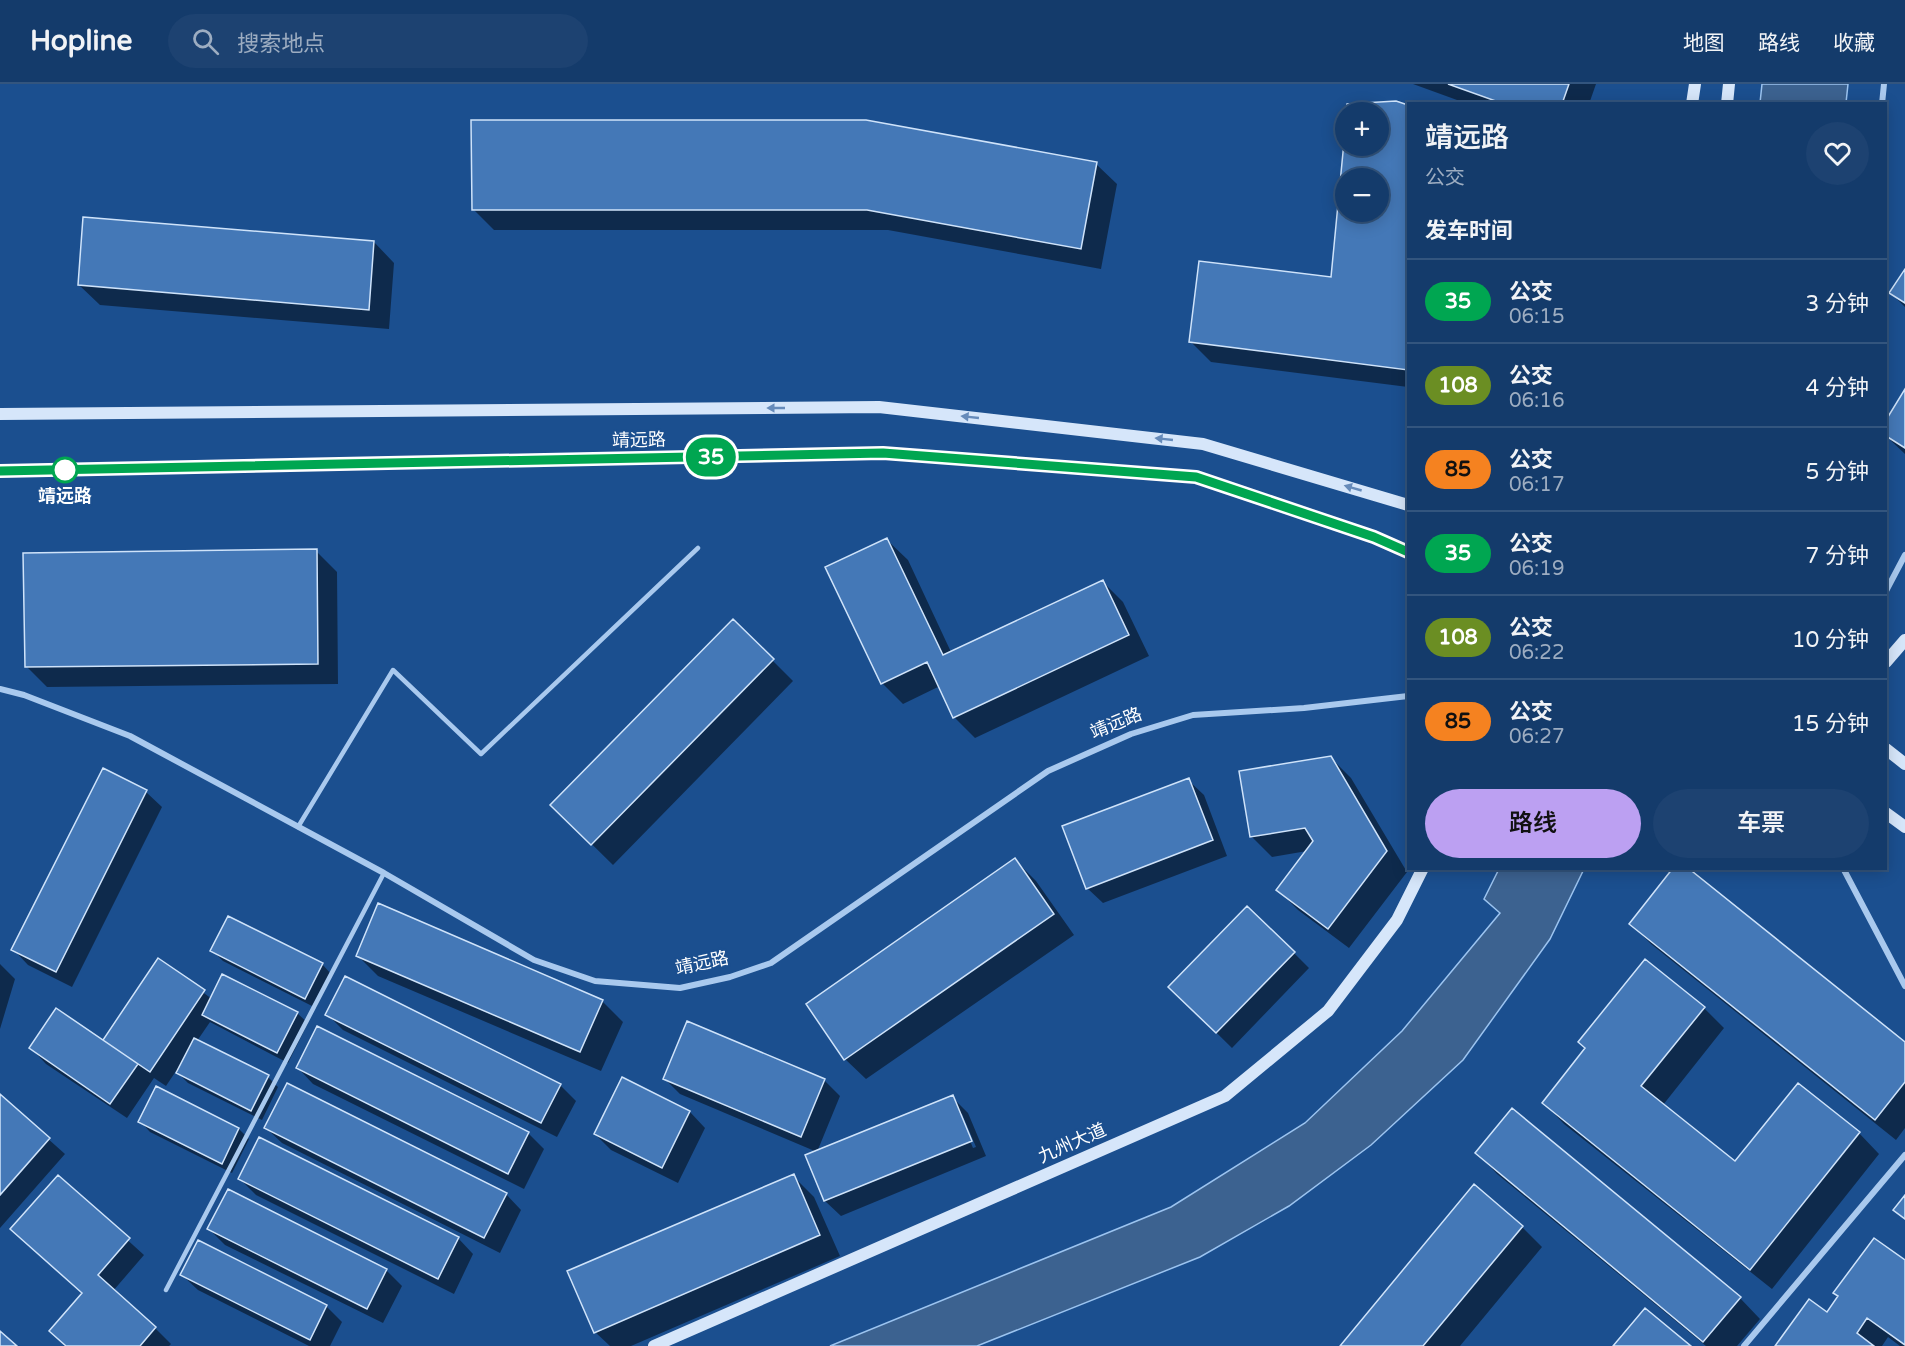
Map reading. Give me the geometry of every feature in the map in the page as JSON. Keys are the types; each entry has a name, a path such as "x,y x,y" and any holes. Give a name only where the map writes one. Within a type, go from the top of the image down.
{"main road":[{"path":"1692,102 1695,84"},
{"path":"1727,102 1730,84"},
{"name":"靖远路","path":"0,414 879,407 1203,444 1407,505"},
{"name":"靖远路","path":"0,471 883,453 1196,477 1374,537 1407,552"},
{"path":"1887,661 1905,640"},
{"path":"1887,750 1905,764"},
{"path":"1887,814 1905,827"},
{"name":"九州大道","path":"654,1346 1225,1096 1328,1011 1397,920 1422,870"}],"street":[{"path":"1882,102 1884,84"},
{"path":"1887,589 1905,555"},
{"name":"靖远路","path":"0,689 24,695 130,736 384,873 534,960 595,981 680,988 771,963 1048,771 1131,734 1193,715 1304,708 1407,696"},
{"path":"1844,870 1905,986"},
{"path":"1744,1346 1905,1155"}],"lane":[{"path":"298,827 393,670 481,753 698,548"},
{"path":"166,1290 384,873"}],"water":[{"path":"1762,84 1848,84 1846,102 1760,102"},
{"path":"1498,870 1584,870 1550,939 1463,1060 1371,1145 1289,1206 1200,1257 977,1346 830,1346 1171,1207 1305,1123 1402,1031 1500,913 1484,899"}],"building":[{"path":"1448,84 1569,84 1563,102 1498,102"},
{"path":"1396,101 1407,105 1407,370 1189,342 1199,261 1331,277 1336,222 1389,222 1389,168 1341,168 1343,156 1389,156 1389,102 1380,102"},
{"path":"471,120 866,120 1097,162 1081,249 867,210 472,210"},
{"path":"83,217 374,241 369,310 78,285"},
{"path":"1905,269 1905,303 1889,293"},
{"path":"1905,389 1905,448 1887,437 1887,418"},
{"path":"887,538 943,655 1103,580 1129,635 953,718 927,662 881,684 825,567"},
{"path":"317,549 318,664 25,667 23,553"},
{"path":"733,619 774,659 591,845 550,805"},
{"path":"1331,756 1387,851 1328,929 1276,890 1313,841 1305,828 1250,837 1239,771"},
{"path":"103,768 147,790 56,972 11,950"},
{"path":"1189,778 1213,840 1086,889 1062,826"},
{"path":"1015,858 1054,914 844,1060 806,1004"},
{"path":"1671,870 1690,870 1905,1042 1905,1082 1875,1120 1629,924"},
{"path":"378,903 603,1000 580,1052 356,956"},
{"path":"1247,906 1295,952 1216,1033 1168,987"},
{"path":"228,916 323,963 305,999 210,951"},
{"path":"158,958 205,990 150,1072 103,1040"},
{"path":"1645,959 1705,1007 1641,1086 1735,1161 1798,1083 1860,1132 1750,1270 1542,1103 1585,1048 1578,1042"},
{"path":"222,974 298,1012 277,1053 202,1015"},
{"path":"345,976 561,1084 541,1123 325,1015"},
{"path":"56,1008 138,1064 110,1104 29,1048"},
{"path":"687,1021 825,1079 801,1137 663,1079"},
{"path":"317,1026 529,1132 508,1174 296,1068"},
{"path":"194,1038 269,1075 251,1111 176,1073"},
{"path":"622,1077 690,1111 662,1168 594,1134"},
{"path":"287,1083 507,1193 484,1238 264,1128"},
{"path":"156,1086 239,1128 222,1164 138,1122"},
{"path":"0,1094 50,1138 0,1195"},
{"path":"953,1095 972,1141 824,1201 805,1155"},
{"path":"1512,1108 1741,1297 1703,1342 1475,1153"},
{"path":"259,1137 459,1237 438,1279 238,1179"},
{"path":"794,1174 820,1235 594,1333 567,1271"},
{"path":"58,1175 130,1238 98,1275 156,1327 140,1346 66,1346 49,1331 82,1293 10,1229"},
{"path":"1474,1184 1523,1226 1423,1346 1340,1346"},
{"path":"228,1189 387,1269 367,1309 207,1229"},
{"path":"1905,1195 1905,1219 1893,1210"},
{"path":"1874,1238 1905,1260 1905,1345 1867,1318 1857,1333 1874,1346 1775,1346 1809,1299 1827,1312 1838,1296 1833,1293"},
{"path":"198,1240 327,1305 310,1340 180,1275"},
{"path":"1645,1308 1691,1346 1613,1346"},
{"path":"0,1331 17,1346 0,1346"}],"bus line":[{"name":"35","path":"0,471 883,453 1196,477 1374,537 1407,552"}],"place":[{"name":"靖远路","path":"65,470"}]}
